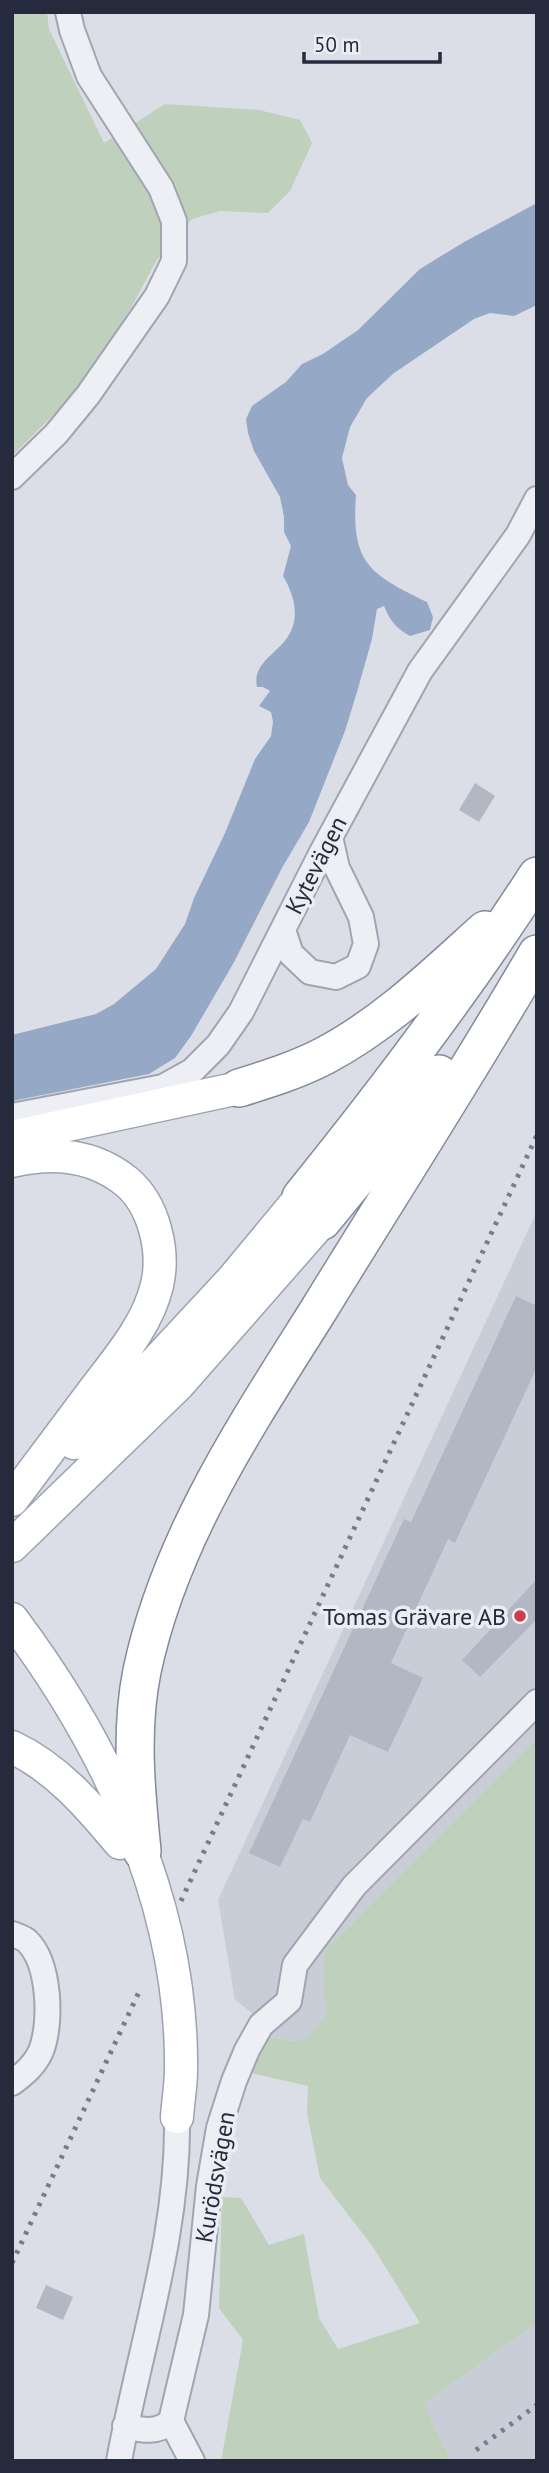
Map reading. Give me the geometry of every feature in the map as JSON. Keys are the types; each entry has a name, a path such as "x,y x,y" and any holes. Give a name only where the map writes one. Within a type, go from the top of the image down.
{"highway":[{"path":"239,1088 302,1066 357,1037 423,986 531,885"},
{"path":"312,1209 386,1091 474,971 531,885"},
{"path":"312,1209 412,1111 537,936"},
{"path":"131,1847 137,1704 152,1631 173,1571 223,1466 537,954"}],"main road":[{"path":"12,1137 239,1088"},
{"path":"12,1161 44,1156 68,1156 111,1170 130,1185 146,1206 156,1231 159,1258 157,1285 146,1314 125,1349 12,1502"},
{"path":"12,1502 156,1362 233,1279 312,1209"},
{"path":"12,1546 178,1385 312,1209"},
{"path":"13,1631 65,1697 102,1761 129,1815 131,1847"},
{"path":"12,1747 65,1782 131,1847 158,1903 180,2031 181,2071 177,2117"}],"street":[{"path":"12,477 55,434 88,395 157,296 174,261 174,221 161,188 89,76 68,12"},
{"name":"Kytevägen","path":"12,1116 163,1087 192,1071 218,1045 241,1012 330,837 420,671 518,535 537,499"},
{"path":"283,930 291,954 310,972 336,977 358,966 366,944 360,917 337,868 330,837"},
{"name":"Kurödsvägen","path":"171,2421 196,2315 209,2186 219,2128 247,2050 261,2025 289,2001 295,1965 354,1886 537,1702"},
{"path":"12,1934 27,1940 40,1961 47,1994 47,2026 41,2050 31,2067 12,2083"},
{"path":"119,2461 163,2265 175,2184 177,2117"},
{"path":"125,2426 148,2431 165,2427 171,2421 192,2461"}],"shaded area":[{"path":"537,1211 537,1738 324,1951 327,2015 307,2038 292,2041 265,2036 252,2013 235,2000 218,1900"},
{"path":"537,2323 537,2461 451,2461 424,2404"}],"green space":[{"path":"12,12 47,12 49,29 104,143 165,104 259,110 300,120 312,143 290,191 268,213 220,211 192,219 156,261 132,306 82,386 12,456"},
{"path":"537,1738 537,2323 424,2404 451,2461 221,2461 243,2340 219,2308 222,2197 241,2198 269,2245 304,2234 319,2318 338,2349 420,2323 373,2247 320,2178 307,2113 308,2086 251,2073 265,2036 292,2041 307,2038 326,2015 324,1951"}],"water":[{"path":"537,203 537,305 514,316 490,313 474,319 394,373 367,398 350,427 342,458 348,485 356,495 355,518 361,551 378,574 427,602 433,617 430,630 410,636 394,624 384,606 377,609 372,639 345,731 309,822 233,964 175,1058 149,1074 12,1101 12,1035 96,1014 114,1004 156,969 185,924 255,759 271,736 271,712 259,706 270,691 257,687 256,679 261,666 287,638 295,615 293,599 283,576 291,546 284,532 280,497 254,451 248,433 246,419 252,406 286,382 302,364 323,354 358,330 420,269"}],"building":[{"path":"475,783 495,796 479,822 459,810"},
{"path":"516,1296 537,1306 537,1367 455,1543 448,1539 391,1663 423,1678 388,1752 350,1735 310,1822 303,1819 280,1867 249,1853 404,1519 411,1522"},
{"path":"537,1579 537,1619 480,1677 462,1660"},
{"path":"46,2285 73,2297 63,2320 36,2308"}],"railway":[{"path":"181,1901 537,1135"},
{"path":"12,2263 139,1992"},
{"path":"476,2450 537,2405"}],"place":[{"name":"Tomas Grävare AB","path":"520,1616"}]}
